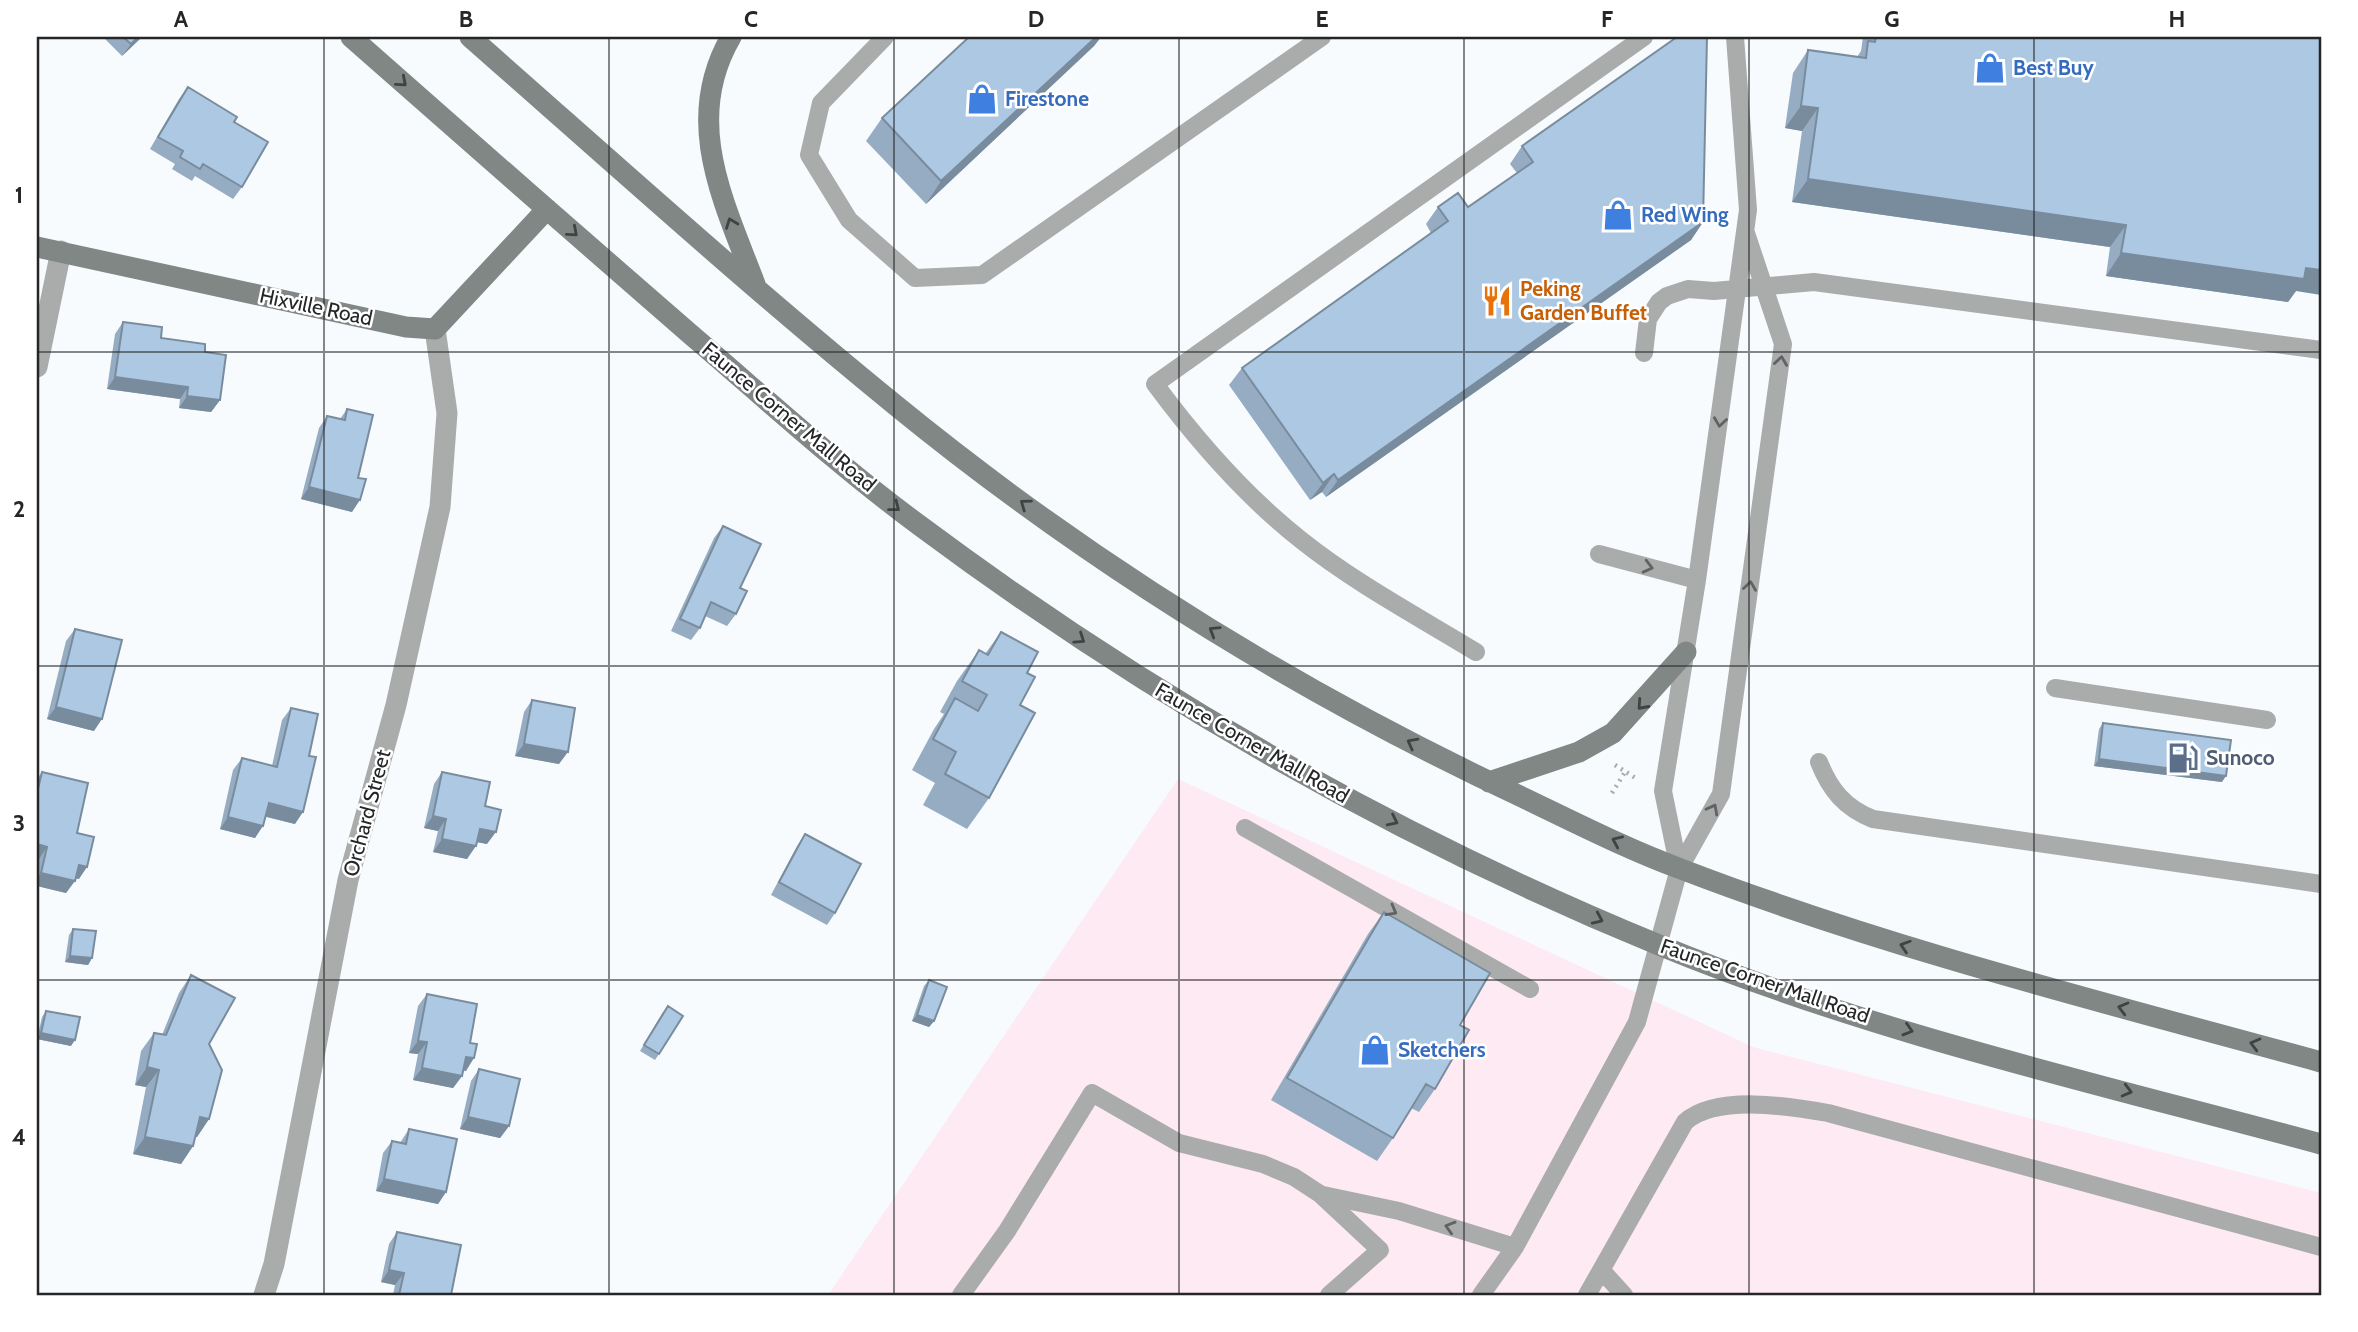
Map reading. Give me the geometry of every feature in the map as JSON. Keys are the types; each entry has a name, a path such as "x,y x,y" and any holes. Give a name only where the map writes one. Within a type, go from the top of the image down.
{"main road":[{"name":"Faunce Corner Mall Road","path":"351,37 855,475 918,524 1145,682 1374,811 1551,898 1658,945 1738,976 1958,1045 2321,1144"},
{"path":"470,37 755,286 948,446 1065,533 1149,590 1327,697 1489,782 1679,869 1968,966 2321,1062"},
{"path":"731,37 720,59 709,98 708,140 723,200 755,286"},
{"path":"435,328 547,209"},
{"name":"Hixville Road","path":"37,247 406,327 435,328"},
{"path":"1489,782 1569,756 1613,733 1635,712 1686,652"}],"street":[{"path":"37,367 61,251"},
{"name":"Orchard Street","path":"264,1295 274,1264 348,880 396,705 440,507 447,413 435,328"}],"lane":[{"path":"885,37 821,103 809,155 849,220 915,278 982,275 1322,37"},
{"path":"1476,652 1340,569 1301,540 1211,456 1155,384 1644,37"},
{"path":"1679,869 1663,791 1698,580 1748,210 1735,37"},
{"path":"1481,1295 1515,1247 1637,1022 1679,869 1721,793 1783,344 1745,233"},
{"path":"1644,353 1648,320 1659,302 1667,296 1688,289 1738,289 1814,282 2321,350"},
{"path":"1599,554 1698,580"},
{"path":"2055,688 2267,720"},
{"path":"1819,762 1833,791 1845,804 1873,818 2321,884"},
{"path":"1245,828 1530,989"},
{"path":"961,1295 1007,1231 1092,1093 1179,1143 1263,1164 1294,1177 1320,1194 1380,1250 1329,1295"},
{"path":"1587,1295 1603,1272 1685,1122 1694,1114 1720,1107 1787,1105 1828,1113 2321,1247"},
{"path":"1320,1194 1399,1211 1515,1247"},
{"path":"1603,1272 1624,1295"}],"path":[{"path":"1608,760 1645,785"},
{"path":"1612,793 1625,772"}],"shaded area":[{"path":"1178,779 1753,1047 2321,1193 2321,1295 828,1295"}],"building":[{"path":"123,37 138,37 131,44"},
{"path":"969,37 1096,37 941,181 882,118"},
{"path":"1677,37 1707,37 1703,222 1338,480 1334,474 1323,483 1242,368 1448,221 1438,207 1458,193 1468,207 1533,162 1522,146"},
{"path":"1876,37 2321,37 2321,270 2306,268 2304,279 2121,253 2126,225 1808,179 1818,108 1801,106 1808,50 1866,58 1868,41 1875,42"},
{"path":"188,87 237,117 234,122 268,142 242,187 203,164 200,169 180,157 183,151 158,137"},
{"path":"123,322 162,327 161,338 205,344 205,352 226,355 220,400 187,396 188,387 115,377"},
{"path":"347,409 373,415 358,478 366,479 360,500 309,487 327,416 345,420"},
{"path":"723,526 761,544 740,588 747,591 736,614 711,602 700,628 680,619"},
{"path":"75,629 122,640 102,719 56,707"},
{"path":"1001,632 1038,652 1027,673 1035,677 1020,705 1035,713 989,798 945,774 956,752 933,739 955,698 978,711 987,695 962,681 979,650 988,655"},
{"path":"532,700 575,708 568,752 524,744"},
{"path":"291,708 318,714 309,756 316,757 303,812 269,803 263,826 228,817 242,758 277,767"},
{"path":"2103,723 2231,740 2226,776 2099,759"},
{"path":"42,772 88,783 77,833 94,837 87,867 79,865 75,881 41,873 47,847 37,844 37,793"},
{"path":"442,772 490,782 485,806 501,810 496,832 480,829 476,846 442,839 446,819 433,816"},
{"path":"805,834 861,864 835,913 779,882"},
{"name":"Sketchers","path":"1384,912 1490,973 1460,1025 1469,1030 1435,1089 1426,1084 1393,1138 1287,1078"},
{"path":"73,929 96,931 92,958 70,956"},
{"path":"191,975 235,998 209,1044 222,1070 209,1119 200,1117 193,1146 145,1137 159,1070 147,1067 154,1033 166,1035"},
{"path":"929,980 947,987 934,1021 917,1015"},
{"path":"427,994 477,1004 470,1043 477,1044 474,1058 466,1057 462,1076 422,1068 427,1042 418,1041"},
{"path":"668,1006 683,1016 659,1054 644,1045"},
{"path":"46,1011 80,1017 75,1040 41,1033"},
{"path":"479,1069 520,1079 509,1126 468,1117"},
{"path":"409,1129 457,1139 446,1192 384,1179 392,1141 406,1144"},
{"path":"397,1232 461,1245 451,1295 399,1295 404,1273 389,1270"}],"place":[{"name":"Best Buy","path":"1990,68"},
{"name":"Firestone","path":"982,99"},
{"name":"Red Wing","path":"1618,215"},
{"name":"Peking Garden Buffet","path":"1497,301"},
{"name":"Sunoco","path":"2183,758"},
{"name":"Sketchers","path":"1375,1050"}]}
